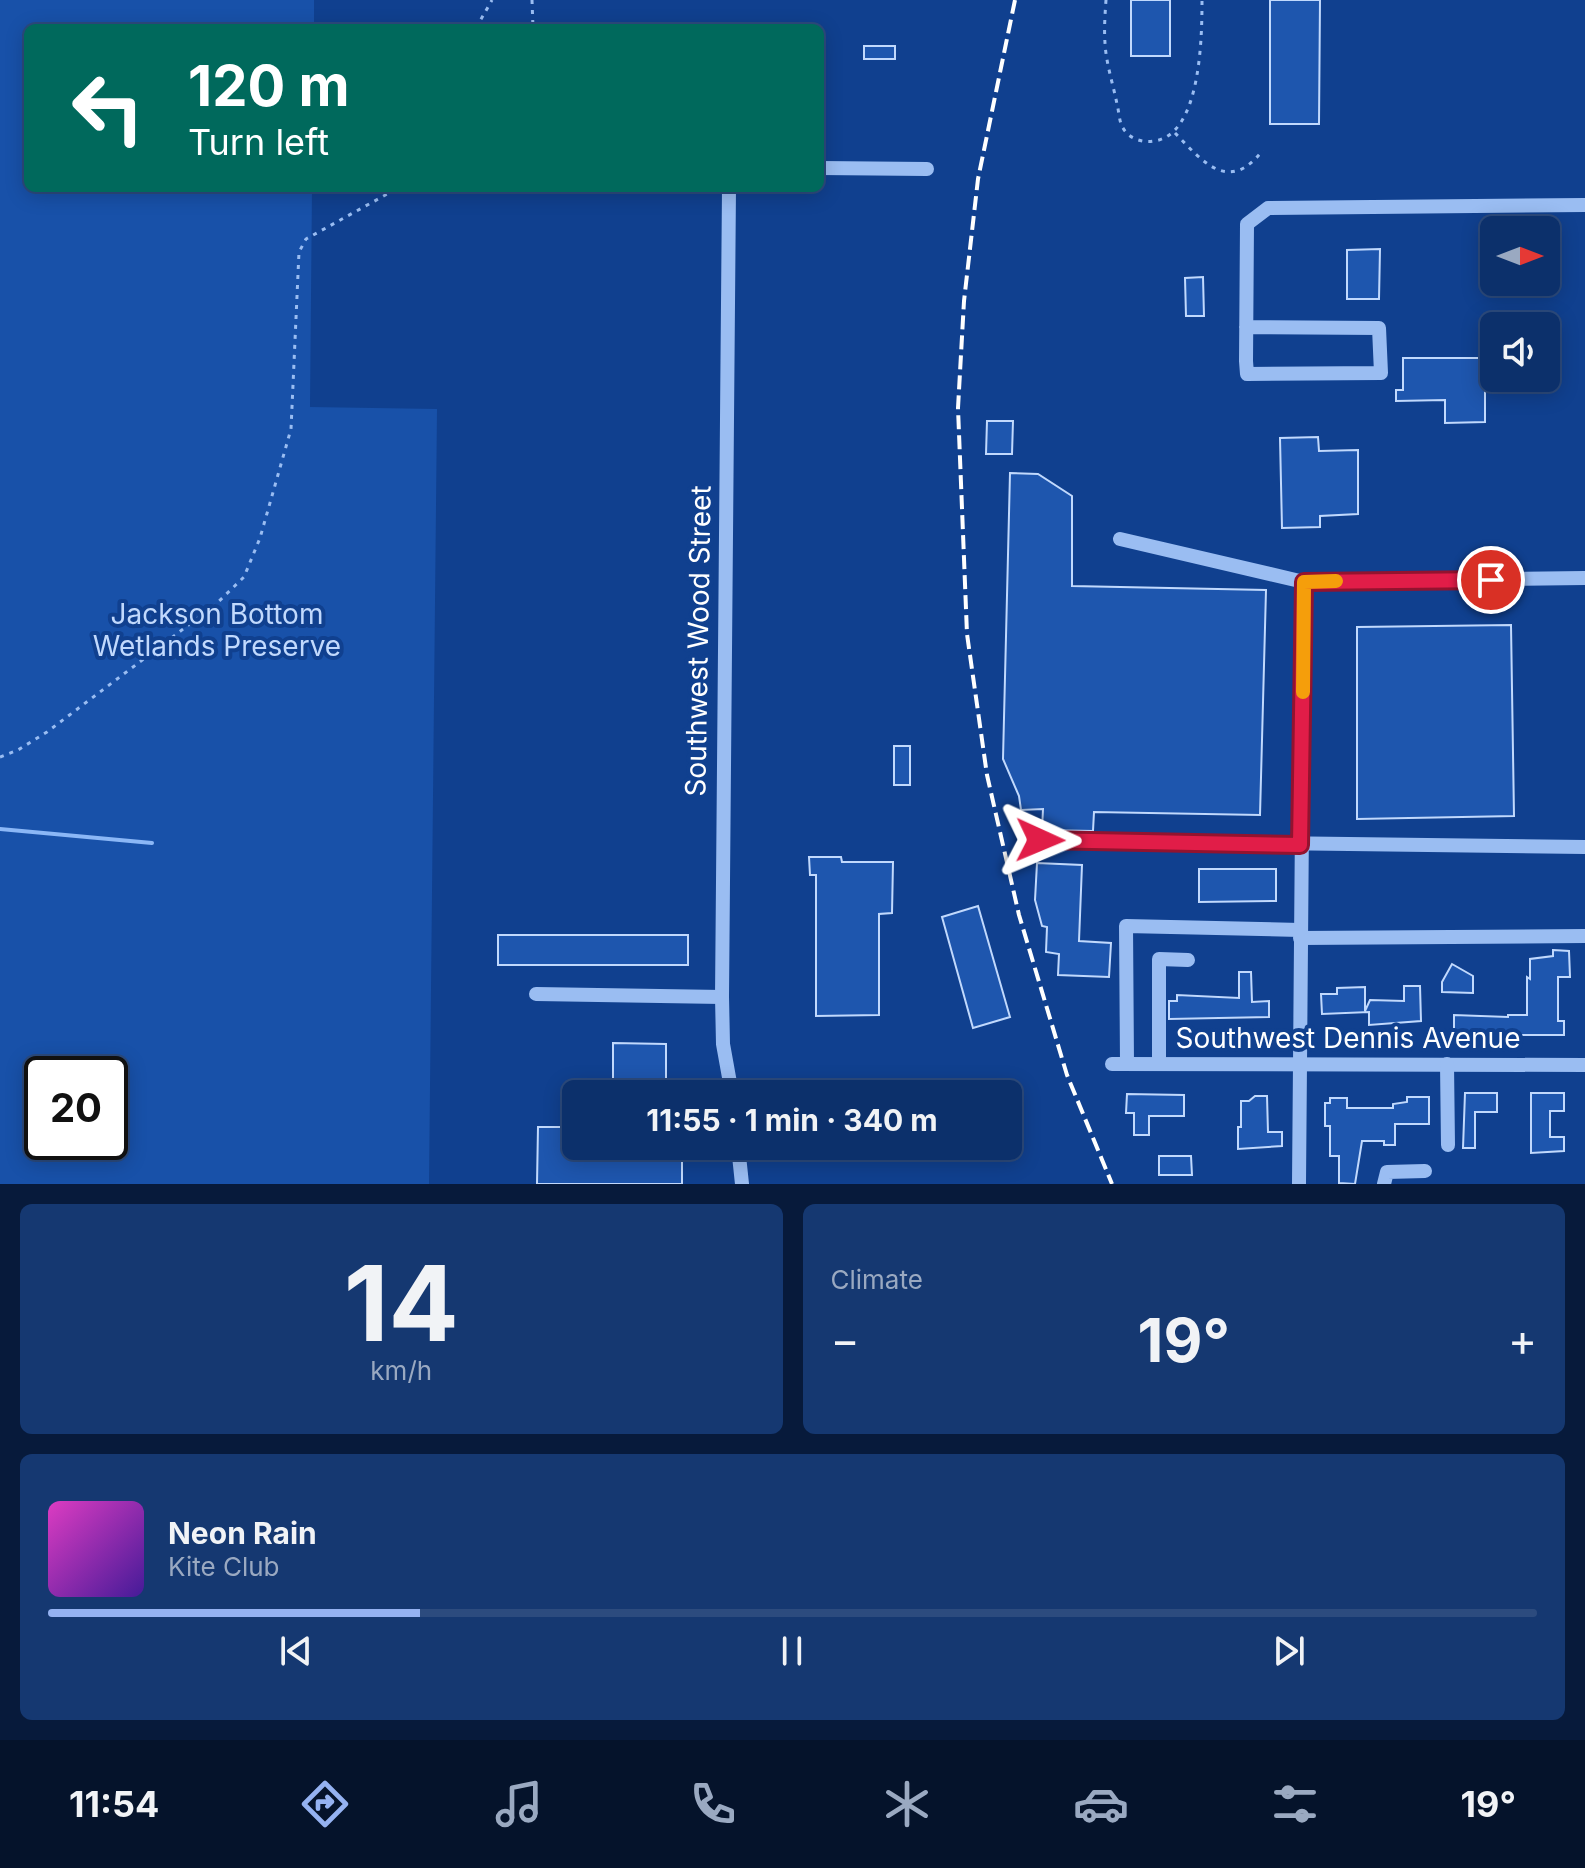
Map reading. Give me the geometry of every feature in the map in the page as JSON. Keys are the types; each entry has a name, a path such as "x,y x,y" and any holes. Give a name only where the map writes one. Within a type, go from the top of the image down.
{"street":[{"path":"824,168 927,169"},
{"name":"Southwest Wood Street","path":"729,192 722,997 723,1044 729,1080"},
{"path":"1246,327 1379,328 1381,373 1247,374 1246,327 1247,224 1268,208 1585,205"},
{"path":"1120,539 1304,582 1585,578"},
{"path":"1299,1184 1304,582"},
{"path":"1040,840 1585,847"},
{"path":"1127,1063 1126,926 1300,934 1585,936"},
{"path":"1159,1063 1159,959 1188,960"},
{"path":"536,994 722,997"},
{"name":"Southwest Dennis Avenue","path":"1112,1064 1585,1065"},
{"path":"1447,1064 1448,1145"},
{"path":"739,1160 742,1184"},
{"path":"1384,1184 1387,1172 1425,1171"}],"path":[{"path":"478,24 492,0"},
{"path":"532,0 533,24"},
{"path":"1106,0 1105,45 1122,127 1133,138 1145,143 1164,140 1175,133 1186,114 1201,40 1202,0"},
{"path":"1175,133 1207,165 1219,171 1240,172 1263,150"},
{"path":"0,757 47,732 215,605 244,577 260,538 291,429 299,252 306,239 390,192"}],"green space":[{"name":"Jackson Bottom Wetlands Preserve","path":"0,0 314,0 314,24 24,24 24,192 312,192 310,407 437,409 429,1184 0,1184"}],"building":[{"path":"1131,0 1170,0 1170,56 1131,56"},
{"path":"1270,0 1320,0 1319,124 1270,124"},
{"path":"864,46 895,46 895,59 864,59"},
{"path":"1380,249 1379,299 1347,299 1347,250"},
{"path":"1203,277 1204,316 1186,316 1185,278"},
{"path":"1403,358 1480,358 1480,392 1485,392 1485,422 1445,423 1445,400 1396,401 1396,390 1403,390"},
{"path":"987,421 1013,421 1012,454 986,454"},
{"path":"1318,437 1319,451 1358,450 1358,514 1320,516 1320,527 1282,528 1280,438"},
{"path":"1010,473 1038,474 1072,496 1072,586 1266,590 1260,815 1094,812 1093,831 1042,830 1043,809 1021,810 1019,796 1003,759"},
{"path":"1511,625 1514,816 1357,819 1357,627"},
{"path":"894,746 910,746 910,785 894,785"},
{"path":"809,857 841,857 842,862 893,862 892,913 879,914 879,1015 816,1016 816,875 810,875"},
{"path":"1037,863 1082,865 1079,941 1111,943 1109,977 1058,975 1059,954 1046,952 1047,927 1042,926 1035,900"},
{"path":"1199,869 1276,869 1276,901 1199,902"},
{"path":"978,906 1010,1017 973,1028 942,917"},
{"path":"498,935 688,935 688,965 498,965"},
{"path":"1553,950 1569,951 1570,977 1558,977 1558,1021 1564,1021 1564,1035 1454,1035 1454,1015 1527,1015 1530,959 1553,956"},
{"path":"1452,964 1473,976 1473,993 1442,992 1442,982"},
{"path":"1239,972 1251,972 1252,1002 1269,1001 1269,1017 1169,1019 1169,1001 1177,1001 1177,995 1239,998"},
{"path":"1404,986 1420,986 1421,1021 1369,1025 1369,1012 1322,1014 1321,994 1337,994 1337,988 1365,987 1365,1011 1370,1000 1404,1001"},
{"path":"613,1043 666,1044 666,1080 613,1080"},
{"path":"1465,1093 1497,1093 1497,1112 1475,1112 1475,1148 1463,1148"},
{"path":"1531,1093 1564,1093 1564,1111 1550,1111 1550,1137 1564,1137 1564,1151 1531,1153"},
{"path":"1127,1094 1184,1095 1184,1116 1149,1116 1149,1135 1134,1135 1134,1113 1126,1113"},
{"path":"1255,1096 1267,1096 1268,1132 1282,1132 1282,1146 1238,1149 1241,1101 1249,1101"},
{"path":"1407,1097 1429,1097 1429,1124 1395,1124 1395,1145 1384,1145 1384,1141 1362,1141 1355,1184 1339,1183 1339,1156 1330,1156 1330,1126 1325,1126 1325,1103 1330,1103 1330,1098 1347,1098 1347,1108 1393,1108 1393,1104 1407,1102"},
{"path":"538,1127 562,1127 562,1160 682,1160 682,1184 537,1184"},
{"path":"1159,1156 1191,1156 1192,1175 1159,1175"}],"waterway":[{"path":"0,829 152,843"}],"railway":[{"path":"1015,0 978,179 964,301 958,408 967,634 987,775 1019,915 1067,1075 1112,1184"}],"slow traffic":[{"path":"1303,692 1304,582 1336,581"}],"route":[{"path":"1040,840 1300,845 1304,582 1491,580"}]}
